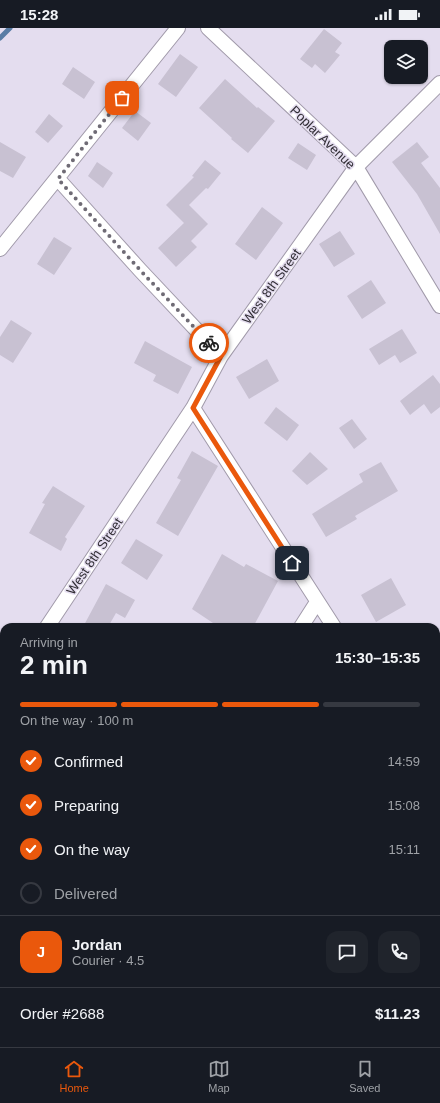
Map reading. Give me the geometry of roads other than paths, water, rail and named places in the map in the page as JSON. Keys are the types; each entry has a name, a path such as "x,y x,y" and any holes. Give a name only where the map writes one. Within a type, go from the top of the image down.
{"street":[{"path":"0,249 58,179 178,28"},
{"name":"Poplar Avenue","path":"208,28 356,167 440,306"},
{"name":"West 8th Street","path":"50,623 193,408 221,356 356,167 440,83"},
{"path":"58,179 140,270 221,356"},
{"path":"193,408 331,623"},
{"path":"304,623 317,602"}],"waterway":[{"path":"0,38 10,28"}]}
